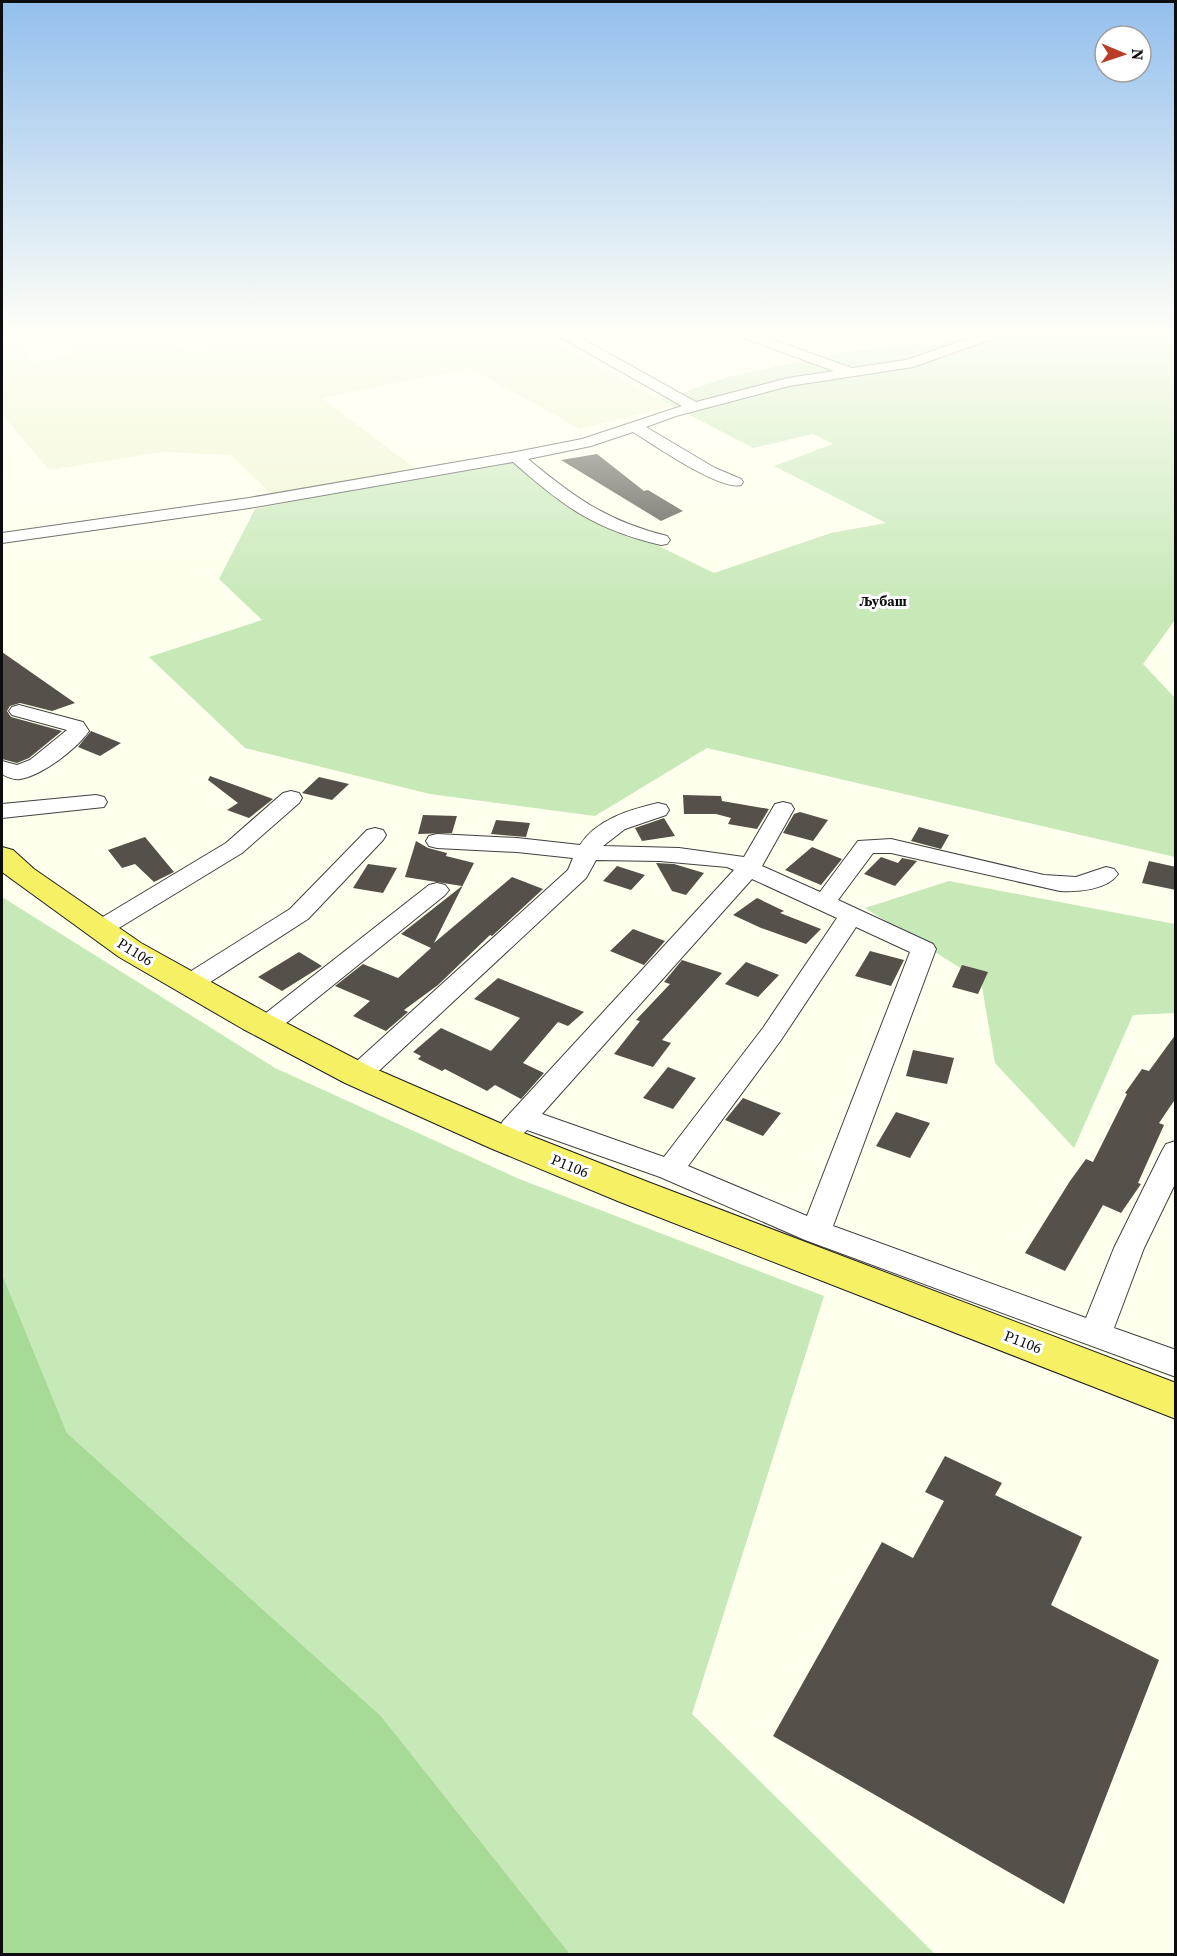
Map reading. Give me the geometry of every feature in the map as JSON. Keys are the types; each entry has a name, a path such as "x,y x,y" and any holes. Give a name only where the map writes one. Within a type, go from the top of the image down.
{"main road":[{"name":"P1106","path":"2,856 23,875 130,950 358,1075 513,1129 1176,1402"}],"lane":[{"path":"2,538 249,503 516,457 586,443 639,424"},
{"path":"634,426 709,471 735,482"},
{"path":"516,457 555,490 598,518 628,531 662,540"},
{"path":"2,518 19,534"},
{"path":"2,767 17,773 38,765 79,731 76,726 20,711"},
{"path":"100,929 234,848 291,798"},
{"path":"2,811 96,802"},
{"path":"783,809 750,867 513,1129 670,1170 816,1232 1176,1364"},
{"path":"358,1075 578,873 593,841 616,824 658,810"},
{"path":"189,984 299,914 375,835"},
{"path":"437,841 517,845 587,853 626,852 707,857 733,861 924,949 816,1232"},
{"path":"824,903 866,846 891,846 1044,882 1067,885 1080,885 1106,874"},
{"path":"266,1026 437,890"},
{"path":"670,1170 772,1034 851,916"},
{"path":"1095,1334 1129,1248 1176,1151"}],"green space":[{"path":"11,424 357,424 416,469 272,495 231,455 162,452 49,470"},
{"path":"571,424 599,424 580,429"},
{"path":"708,424 1175,424 1175,620 1143,664 1175,698 1175,857 707,748 595,816 430,794 245,748 149,657 262,620 219,579 255,509 516,457 628,531 714,573 831,533 886,523 774,466 833,444 813,434 753,448"},
{"path":"949,881 1175,924 1175,1013 1133,1015 1074,1148 995,1063 981,981 865,908"},
{"path":"2,897 275,1068 517,1178 824,1296 692,1714 935,1954 570,1954 381,1716 67,1433 2,1274"},
{"path":"2,1274 67,1433 381,1716 570,1954 2,1954"}],"building":[{"path":"597,454 644,491 648,490 683,511 661,521 561,460"},
{"path":"2,652 75,703 52,711 20,703 10,706 7,711 11,717 62,731 29,758 17,763 2,759"},
{"path":"91,731 121,743 100,756 78,747"},
{"path":"210,776 273,799 249,818 227,810 238,803 208,780"},
{"path":"319,777 349,784 332,800 302,793"},
{"path":"683,795 721,796 722,801 769,809 757,829 728,824 731,818 716,814 684,814"},
{"path":"800,812 828,820 813,841 783,833 794,814"},
{"path":"423,815 457,816 452,833 418,834"},
{"path":"664,818 675,836 642,841 635,828"},
{"path":"496,820 530,823 526,837 491,834"},
{"path":"919,827 949,835 941,849 911,841"},
{"path":"145,837 174,872 154,882 135,864 122,868 108,850"},
{"path":"416,841 428,848 447,853 446,856 474,863 434,943 512,877 543,889 492,936 490,935 438,985 404,1010 408,1012 386,1031 353,1016 370,1001 335,986 363,964 398,978 431,948 401,934 462,886 405,877"},
{"path":"812,847 842,859 821,885 785,870"},
{"path":"881,857 898,863 902,858 917,861 895,886 864,874"},
{"path":"1149,861 1176,867 1176,890 1142,883"},
{"path":"656,863 674,864 704,873 686,895 672,891"},
{"path":"368,864 397,868 383,893 353,888"},
{"path":"617,866 645,875 631,890 603,881"},
{"path":"757,898 784,911 780,913 821,929 806,944 733,915"},
{"path":"633,929 665,941 644,965 610,951"},
{"path":"870,951 904,960 891,986 855,976"},
{"path":"299,952 322,966 282,991 258,977"},
{"path":"682,960 722,973 662,1040 671,1043 653,1067 614,1054 640,1021 636,1020 670,984 664,982"},
{"path":"746,962 779,975 758,997 725,984"},
{"path":"962,965 988,972 978,994 952,987"},
{"path":"498,978 584,1012 568,1026 558,1022 523,1063 544,1073 521,1099 495,1085 487,1091 445,1069 442,1071 418,1059 421,1056 413,1052 441,1028 491,1051 520,1018 474,999"},
{"path":"1176,1034 1176,1098 1159,1123 1164,1125 1138,1183 1141,1184 1121,1213 1103,1205 1065,1271 1025,1253 1086,1159 1093,1162 1127,1094 1125,1093 1142,1069 1149,1071"},
{"path":"913,1050 954,1058 947,1084 906,1076"},
{"path":"668,1067 696,1078 673,1109 643,1098"},
{"path":"743,1098 781,1113 763,1136 725,1120"},
{"path":"896,1112 930,1123 910,1158 876,1146"},
{"path":"945,1456 1002,1483 995,1495 1082,1537 1051,1605 1159,1660 1064,1904 773,1736 882,1542 913,1558 944,1501 925,1492"}],"district":[{"name":"Љубаш","path":"883,601"}]}
